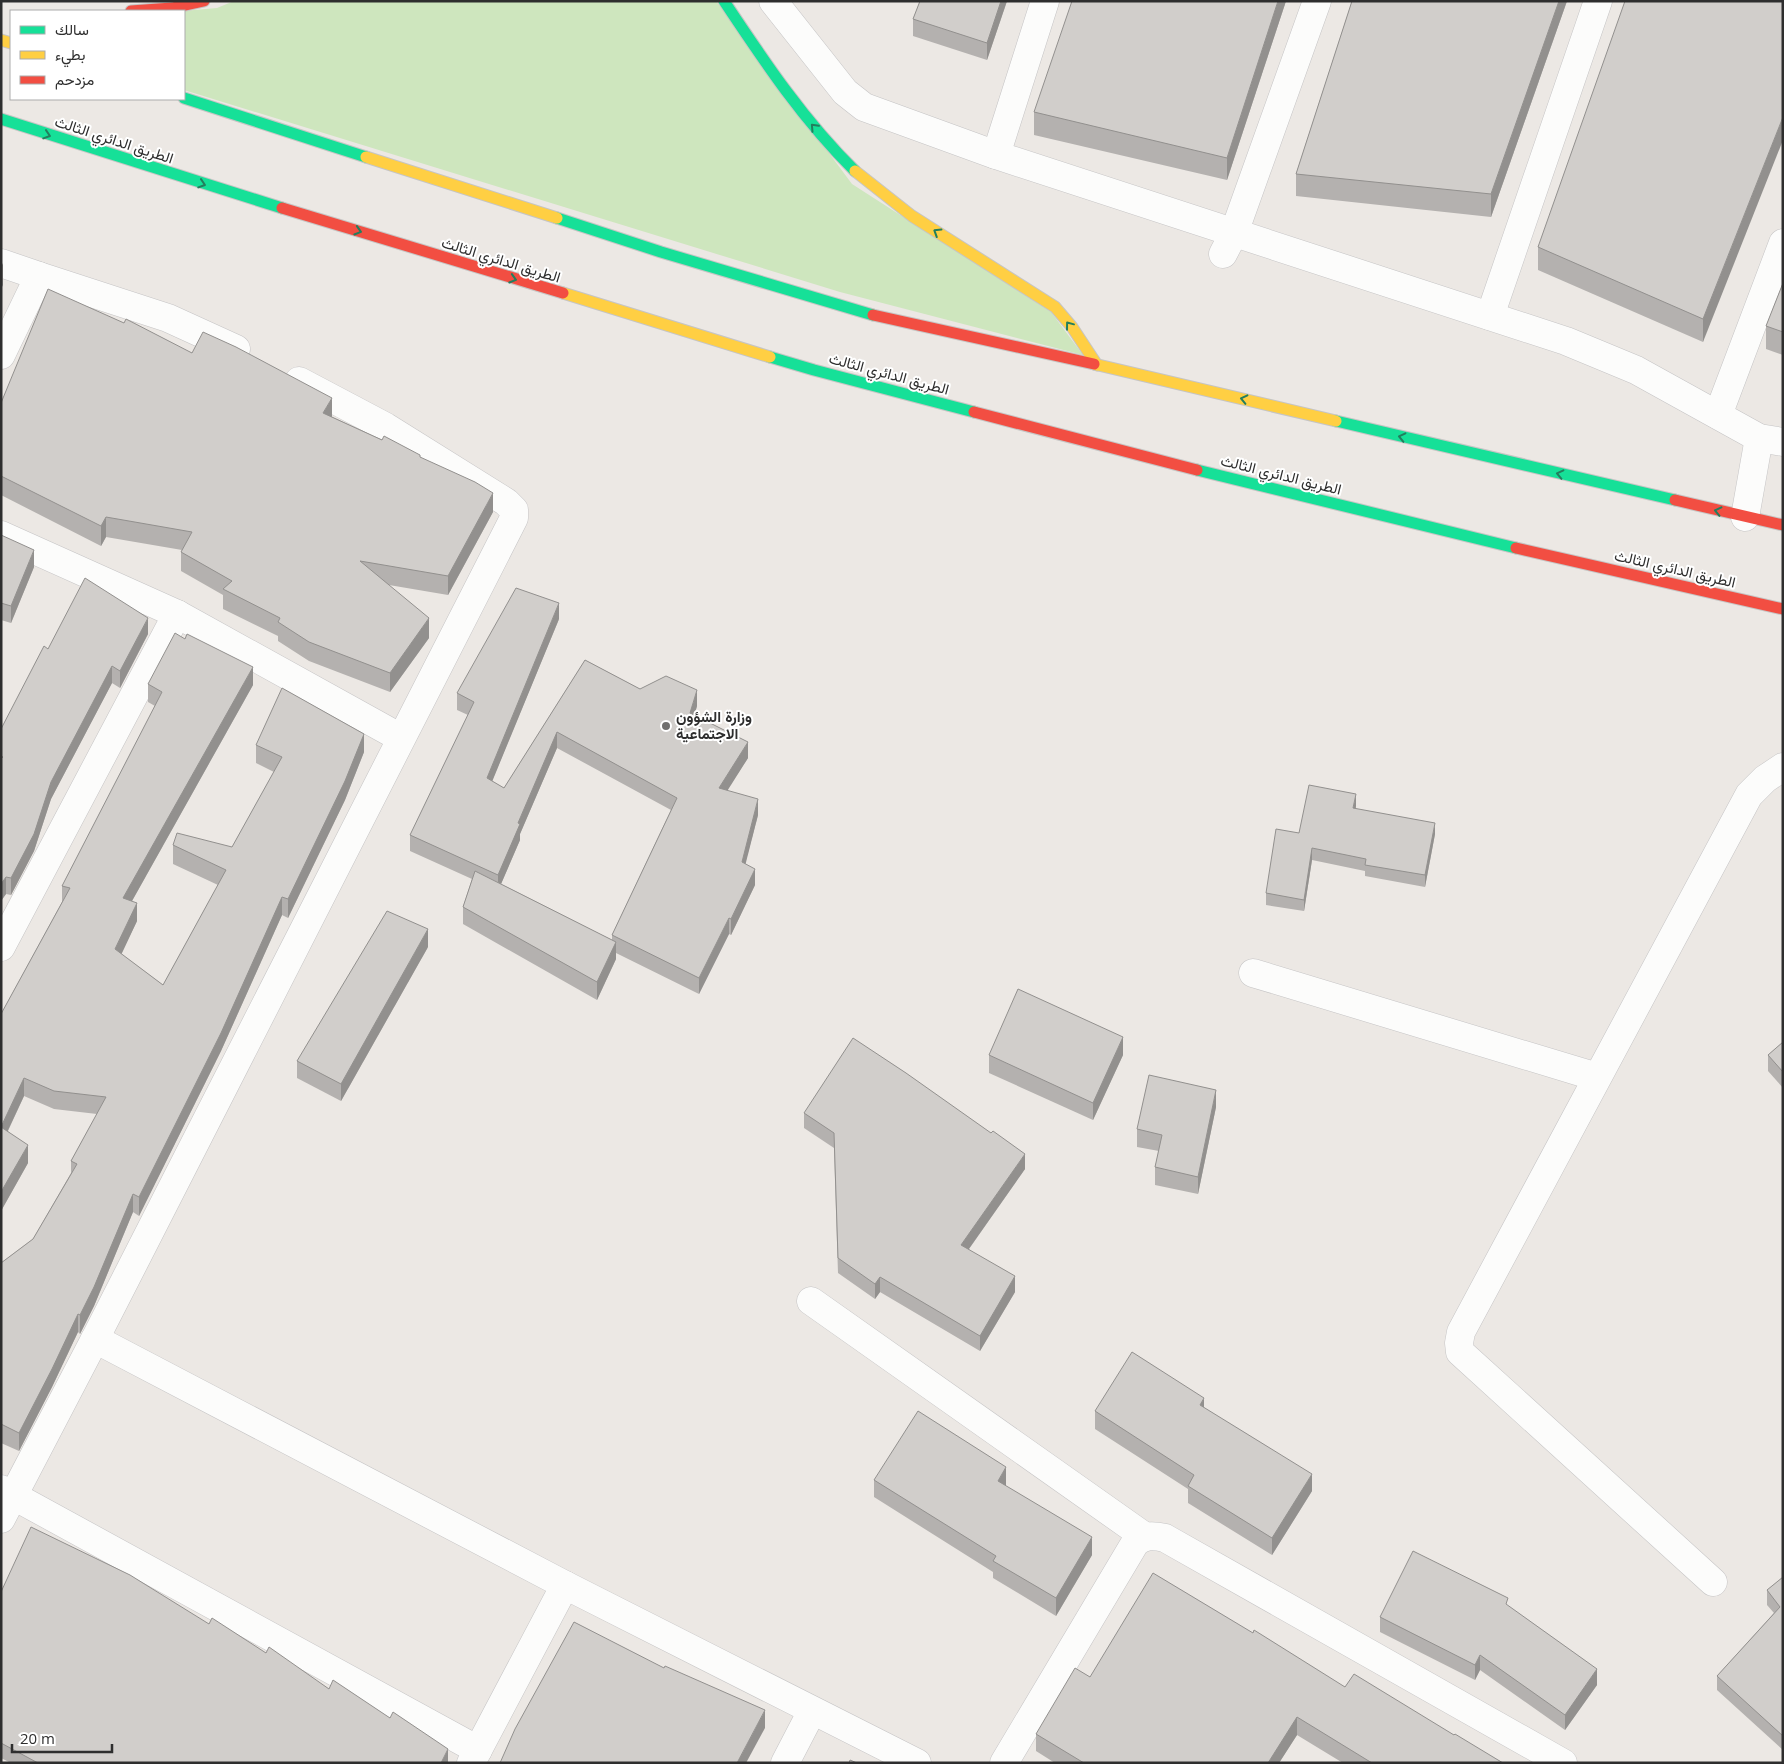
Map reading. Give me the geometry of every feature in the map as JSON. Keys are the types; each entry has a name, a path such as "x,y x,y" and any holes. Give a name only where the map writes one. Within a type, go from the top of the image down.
{"highway":[{"path":"145,10 172,8 204,1"},
{"path":"724,1 772,75 805,118 851,167 881,193 925,225 1055,307 1097,365"},
{"path":"185,98 661,252 882,316 1783,526"},
{"name":"الطريق الدائري الثالث","path":"1,119 256,200 814,370 1254,485 1783,609"}],"street":[{"path":"772,1 845,92 864,107 996,154 1228,244 1490,316 1566,341 1636,370 1718,415 1771,440 1745,517"},
{"path":"996,154 1045,1"},
{"path":"1228,244 1317,1"},
{"path":"1490,316 1598,1"},
{"path":"1718,415 1783,243"},
{"path":"1,263 168,318 268,365 386,427 506,502 514,510 514,518 95,1339 5,1501 475,1757 565,1585"},
{"path":"1,355 39,276"},
{"path":"1,535 177,614 401,738"},
{"path":"1,947 177,614"},
{"path":"1713,1582 1460,1352 1459,1344 1461,1332 1749,794 1765,779 1783,767"},
{"path":"1253,972 1597,1077"},
{"path":"811,1301 1144,1536 1165,1538 1563,1763"},
{"path":"95,1339 565,1585 917,1763"},
{"path":"1004,1763 1135,1543 1144,1536"},
{"path":"785,1763 812,1711"}],"green space":[{"path":"234,1 716,1 852,184 1051,312 1083,355 840,292 185,90 185,11 217,8"}],"building":[{"path":"920,1 1001,1 987,43 913,19"},
{"path":"1072,1 1278,1 1227,158 1034,112"},
{"path":"1352,1 1559,1 1491,194 1296,174"},
{"path":"1625,1 1783,1 1783,117 1703,319 1538,247"},
{"path":"1783,283 1783,332 1766,326"},
{"path":"48,289 124,323 126,319 192,353 203,332 236,347 332,398 323,413 382,440 384,436 420,455 420,457 475,482 493,493 448,576 360,561 429,618 390,673 309,642 278,622 280,618 223,589 232,581 181,552 192,532 106,517 101,526 1,476 1,403"},
{"path":"1,535 34,550 11,606 1,603"},
{"path":"85,578 148,618 120,671 112,666 51,782 34,834 11,878 6,877 1,884 1,759 3,757 1,756 1,729 44,646 48,649"},
{"path":"516,588 559,603 487,778 504,788 585,660 640,689 666,676 697,690 690,713 748,742 719,788 758,799 742,862 755,869 731,919 729,918 699,978 612,935 677,798 557,732 498,875 410,835 474,702 457,693"},
{"path":"175,633 185,639 187,634 253,667 123,898 137,903 115,949 163,985 226,870 173,845 177,833 232,847 282,757 256,745 282,688 364,734 345,781 288,899 282,897 221,1033 139,1197 133,1194 94,1287 80,1315 78,1314 19,1433 1,1424 1,1263 33,1239 77,1164 71,1161 106,1097 54,1091 24,1078 1,1127 1,1014 70,888 62,886 162,692 148,684"},
{"path":"1309,785 1356,794 1353,808 1435,823 1425,875 1365,865 1366,859 1312,848 1304,900 1266,893 1276,829 1299,833"},
{"path":"475,871 616,942 597,982 463,907"},
{"path":"387,911 428,929 341,1084 297,1061"},
{"path":"1018,989 1123,1037 1093,1103 989,1055"},
{"path":"853,1038 991,1133 993,1131 1025,1154 961,1245 1015,1276 980,1336 880,1277 875,1284 838,1258 834,1133 804,1113"},
{"path":"1783,1042 1783,1072 1768,1055"},
{"path":"1149,1075 1216,1090 1198,1177 1155,1167 1162,1135 1137,1129"},
{"path":"1,1127 28,1145 1,1192"},
{"path":"1132,1352 1204,1398 1200,1405 1312,1474 1272,1538 1188,1486 1194,1475 1095,1411"},
{"path":"918,1411 1006,1467 998,1481 1092,1537 1056,1598 993,1561 996,1556 874,1480"},
{"path":"31,1527 130,1575 209,1624 212,1618 266,1653 269,1647 329,1689 333,1680 390,1718 393,1712 448,1749 441,1763 38,1763 1,1743 1,1592"},
{"path":"1413,1551 1508,1598 1506,1604 1597,1669 1565,1715 1480,1655 1475,1665 1380,1617"},
{"path":"1153,1573 1253,1633 1254,1630 1345,1687 1354,1674 1503,1763 1372,1763 1297,1717 1268,1763 1084,1763 1036,1734 1075,1668 1090,1677"},
{"path":"1783,1577 1783,1736 1717,1676 1780,1607 1767,1590"},
{"path":"574,1622 664,1668 665,1666 765,1710 737,1763 500,1763 515,1729"}],"traffic: fast":[{"path":"724,1 769,68 801,111 855,171"},
{"path":"185,98 366,157"},
{"path":"1,119 282,208"},
{"path":"557,218 661,252 873,315"},
{"path":"770,357 974,412"},
{"path":"1336,421 1675,500"},
{"path":"1197,470 1516,548"}],"traffic: slow":[{"path":"1,40 10,43"},
{"path":"366,157 557,218"},
{"path":"855,171 912,216 1055,307 1072,327 1097,365"},
{"path":"563,293 770,357"},
{"path":"1094,364 1336,421"}],"traffic: jam":[{"path":"145,10 172,8 204,1"},
{"path":"282,208 563,293"},
{"path":"873,315 1094,364"},
{"path":"974,412 1197,470"},
{"path":"1675,500 1783,525"},
{"path":"1516,548 1783,609"}],"place":[{"name":"وزارة الشؤون الاجتماعية","path":"666,726"}]}
